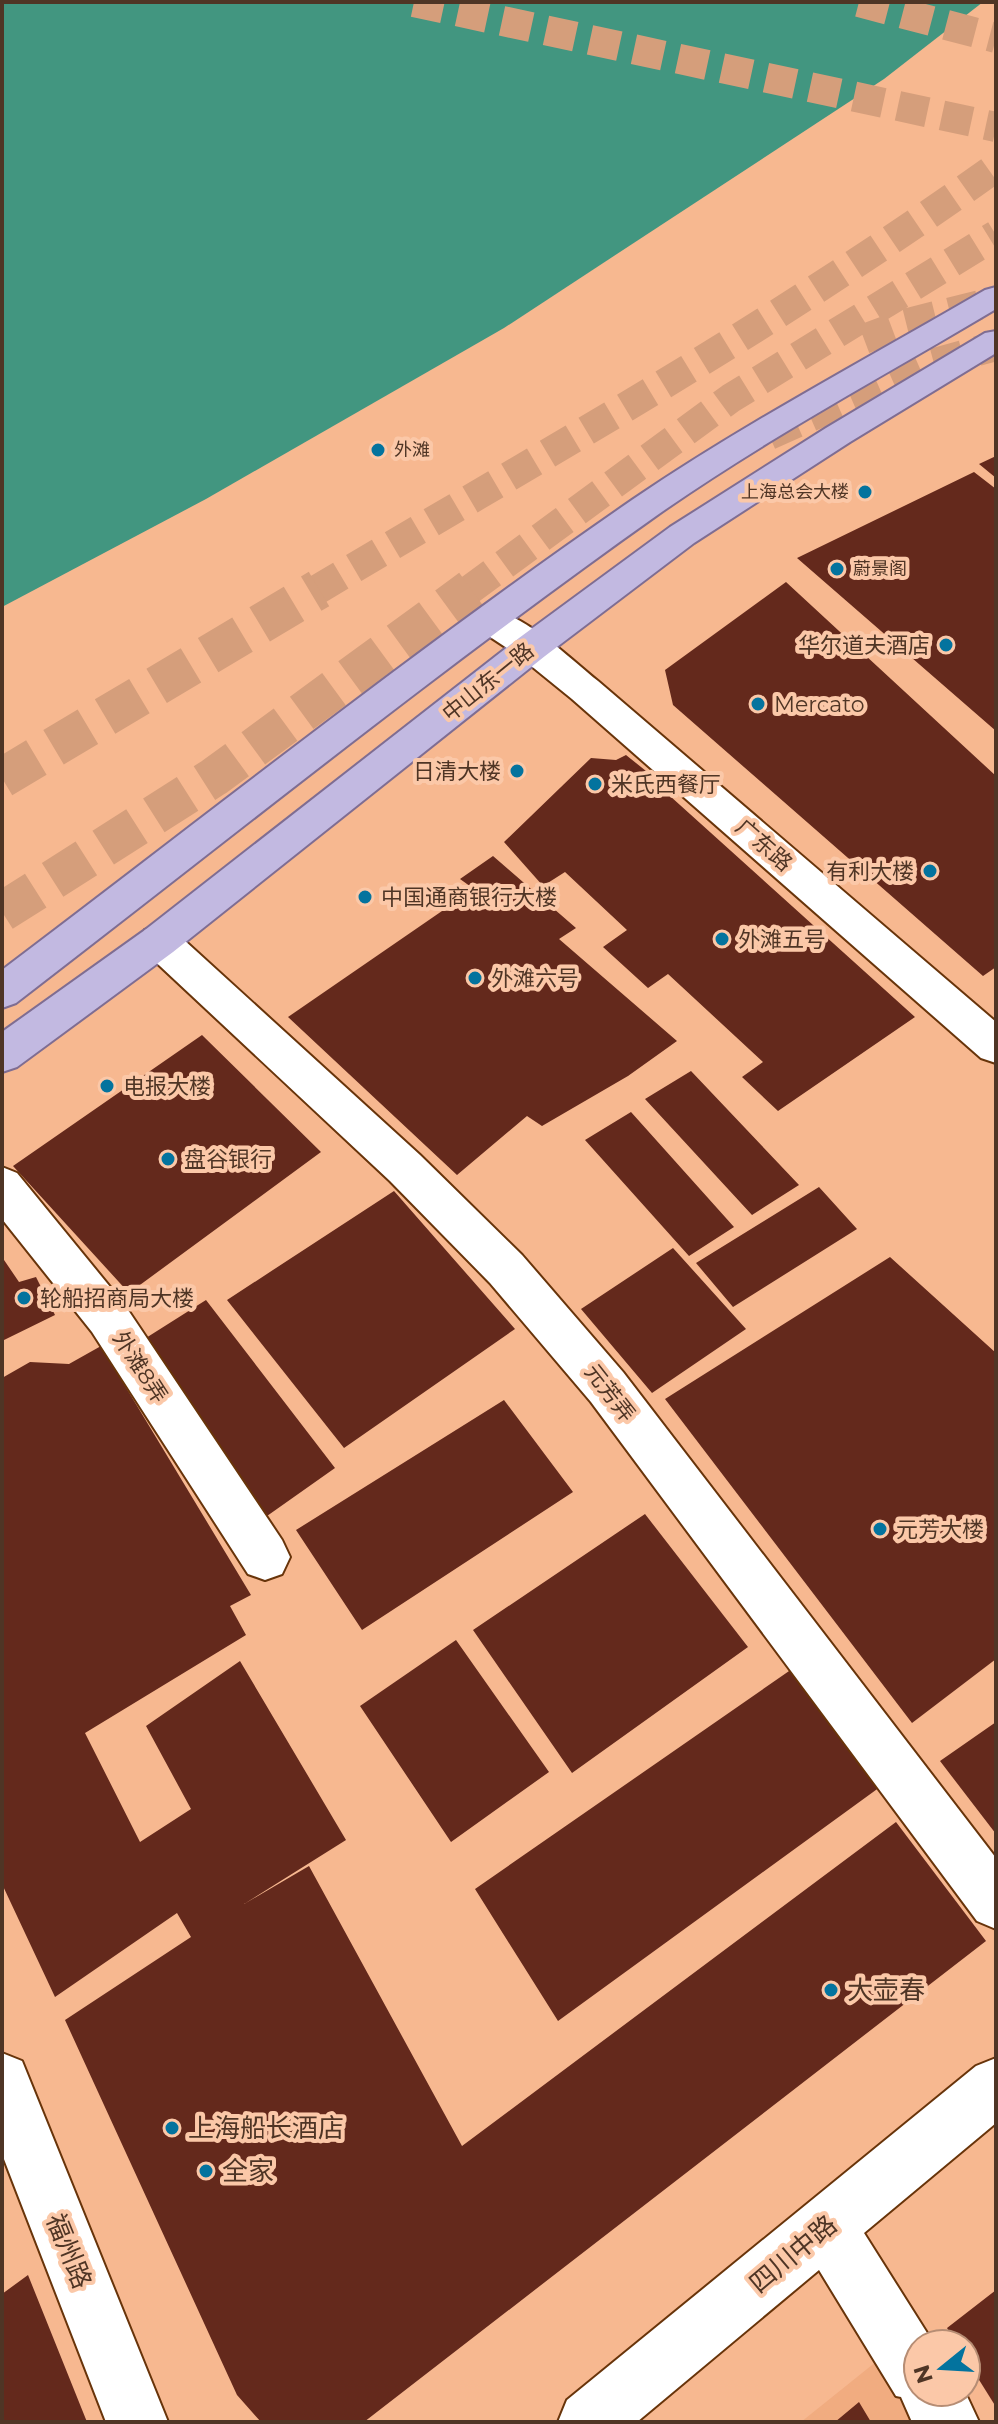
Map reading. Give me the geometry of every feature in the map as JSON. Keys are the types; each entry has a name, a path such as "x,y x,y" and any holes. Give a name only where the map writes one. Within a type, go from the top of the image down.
{"main road":[{"path":"2,992 490,620 646,507 754,439 996,296"},
{"name":"中山东一路","path":"2,1055 159,941 532,647 682,535 996,340"}],"street":[{"name":"广东路","path":"490,620 532,647 996,1046"},
{"name":"元芳弄","path":"159,941 405,1168 506,1269 607,1387 996,1902"},
{"name":"外滩8弄","path":"2,1186 108,1318 265,1557"},
{"name":"福州路","path":"2,2081 137,2422"},
{"name":"四川中路","path":"589,2422 996,2086"},
{"path":"826,2227 902,2348"}],"shaded area":[{"path":"882,2357 902,2390 902,2408 913,2408 922,2422 801,2422"}],"water":[{"path":"2,2 983,2 884,79 504,328 206,499 2,607"}],"building":[{"path":"996,456 996,478 979,464"},
{"name":"华尔道夫酒店","path":"974,472 996,489 996,731 797,558"},
{"name":"有利大楼","path":"786,582 996,776 996,967 983,976 673,705 665,670"},
{"name":"外滩五号","path":"626,755 666,787 670,796 915,1017 778,1111 742,1077 763,1062 668,974 648,988 603,947 627,930 565,872 543,886 504,842 591,758 616,760"},
{"name":"外滩六号","path":"493,856 576,928 559,939 677,1041 628,1076 542,1126 527,1116 457,1175 288,1017 474,889 460,879"},
{"name":"盘谷银行","path":"202,1035 321,1152 129,1293 13,1166"},
{"path":"691,1071 799,1185 752,1215 645,1099"},
{"path":"631,1112 734,1227 689,1256 585,1140"},
{"path":"819,1187 857,1229 733,1307 696,1263"},
{"path":"394,1191 515,1329 344,1448 227,1300"},
{"path":"673,1248 746,1329 652,1393 581,1309"},
{"name":"轮船招商局大楼","path":"2,1257 19,1282 36,1277 55,1315 2,1341"},
{"name":"元芳大楼","path":"890,1257 996,1353 996,1659 912,1723 665,1399"},
{"path":"206,1300 335,1468 267,1516 138,1343"},
{"path":"101,1346 251,1595 230,1606 246,1635 85,1733 140,1842 191,1809 146,1726 240,1661 346,1840 244,1904 309,1866 462,2146 896,1822 986,1941 364,2422 261,2422 237,2395 65,2020 191,1937 177,1913 55,1997 2,1884 2,1378 30,1362 69,1364"},
{"path":"504,1400 573,1492 362,1630 296,1530"},
{"path":"645,1514 748,1647 572,1773 473,1630"},
{"path":"456,1640 549,1772 451,1842 360,1706"},
{"path":"792,1669 880,1787 558,2021 475,1889"},
{"path":"996,1722 996,1834 940,1761"},
{"path":"28,2275 87,2422 2,2422 2,2294"},
{"path":"996,2290 996,2407 982,2385 982,2328 947,2328"},
{"path":"859,2402 871,2422 835,2422"}],"tunnel":[{"path":"414,2 996,127"},
{"path":"859,2 996,38"},
{"path":"315,591 746,334 996,167"},
{"path":"468,591 731,398 996,235"},
{"path":"864,339 904,324 996,301"},
{"path":"769,435 927,365 996,346"},
{"path":"2,778 319,589"},
{"path":"2,912 214,777 471,589"}],"place":[{"name":"外滩","path":"378,450"},
{"name":"上海总会大楼","path":"865,492"},
{"name":"蔚景阁","path":"837,569"},
{"name":"华尔道夫酒店","path":"946,645"},
{"name":"Mercato","path":"758,704"},
{"name":"日清大楼","path":"517,771"},
{"name":"米氏西餐厅","path":"595,784"},
{"name":"有利大楼","path":"930,871"},
{"name":"中国通商银行大楼","path":"365,897"},
{"name":"外滩五号","path":"722,939"},
{"name":"外滩六号","path":"475,978"},
{"name":"电报大楼","path":"107,1086"},
{"name":"盘谷银行","path":"168,1159"},
{"name":"轮船招商局大楼","path":"24,1298"},
{"name":"元芳大楼","path":"880,1529"},
{"name":"大壶春","path":"831,1990"},
{"name":"上海船长酒店","path":"172,2128"},
{"name":"全家","path":"206,2171"}]}
